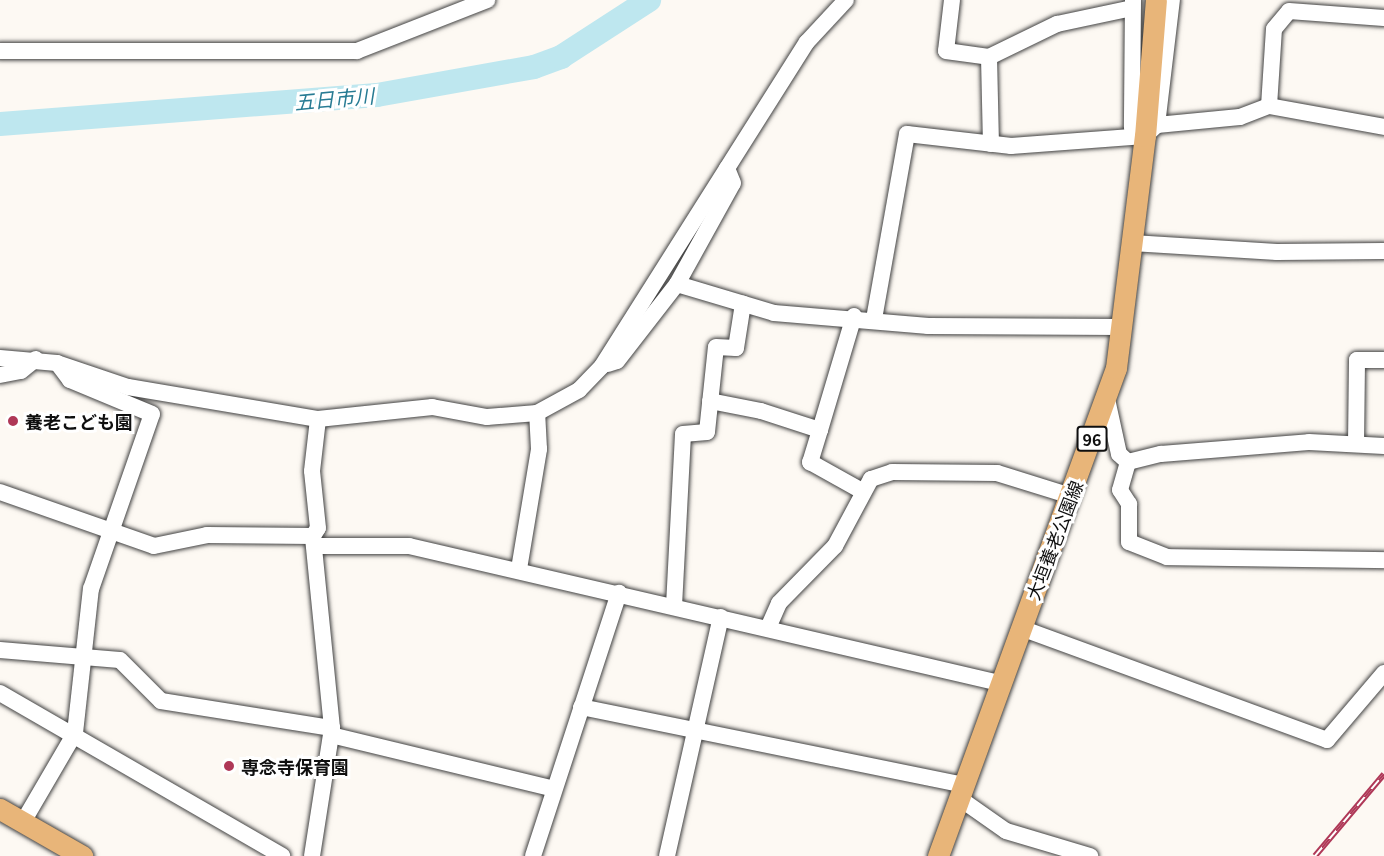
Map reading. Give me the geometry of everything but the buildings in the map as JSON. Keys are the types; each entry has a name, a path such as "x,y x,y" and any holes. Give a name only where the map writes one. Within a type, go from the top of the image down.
{"main road":[{"name":"大垣養老公園線","path":"938,856 999,683 1022,628 1107,399 1122,327 1132,243 1151,131 1156,0"},
{"path":"0,809 82,856"}],"street":[{"path":"0,51 357,51 487,0"},
{"path":"0,358 36,359 57,363 128,387 318,419 432,407 486,417 537,413 579,390 602,366 807,42 846,0"},
{"path":"952,0 946,51 989,57 1057,24 1132,4 1132,127 1151,131"},
{"path":"1151,131 1172,0"},
{"path":"1269,106 1274,29 1288,11 1384,18"},
{"path":"989,57 991,144"},
{"path":"874,319 907,135 991,144 1151,131 1240,117 1269,106 1384,128"},
{"path":"602,366 617,361 677,284 733,183 727,168"},
{"path":"1132,243 1277,252 1384,250"},
{"path":"677,284 774,313 854,316 928,326 1122,327"},
{"path":"674,606 683,434 707,432 716,347 736,348 743,304"},
{"path":"854,316 810,462 862,491"},
{"path":"0,375 21,371 36,359"},
{"path":"1356,444 1357,360 1384,360"},
{"path":"23,822 75,733 91,589 152,414 70,380 57,363"},
{"path":"1107,399 1119,454 1128,462"},
{"path":"710,401 761,411 820,430"},
{"path":"519,569 533,497 537,413"},
{"path":"312,856 332,731 314,541 318,528 312,471 318,419"},
{"path":"1128,462 1161,454 1309,442 1384,446"},
{"path":"1128,462 1120,490 1129,504 1129,542 1167,557 1384,560"},
{"path":"768,628 779,603 835,546 862,491 871,479 892,472 958,471 1019,477 1071,496"},
{"path":"0,492 154,546 207,535 409,546 519,569 999,683"},
{"path":"533,856 619,593"},
{"path":"667,856 721,617"},
{"path":"1022,628 1327,740 1384,673"},
{"path":"0,650 120,660 161,701 332,731 554,789"},
{"path":"0,693 75,733 282,856"},
{"path":"581,707 695,730 961,792 1006,831 1090,856"}],"waterway":[{"name":"五日市川","path":"0,124 377,95 534,67 561,57 649,0"}],"railway":[{"path":"1315,856 1384,774"}],"place":[{"name":"養老こども園","path":"13,421"},
{"name":"専念寺保育園","path":"229,766"}]}
